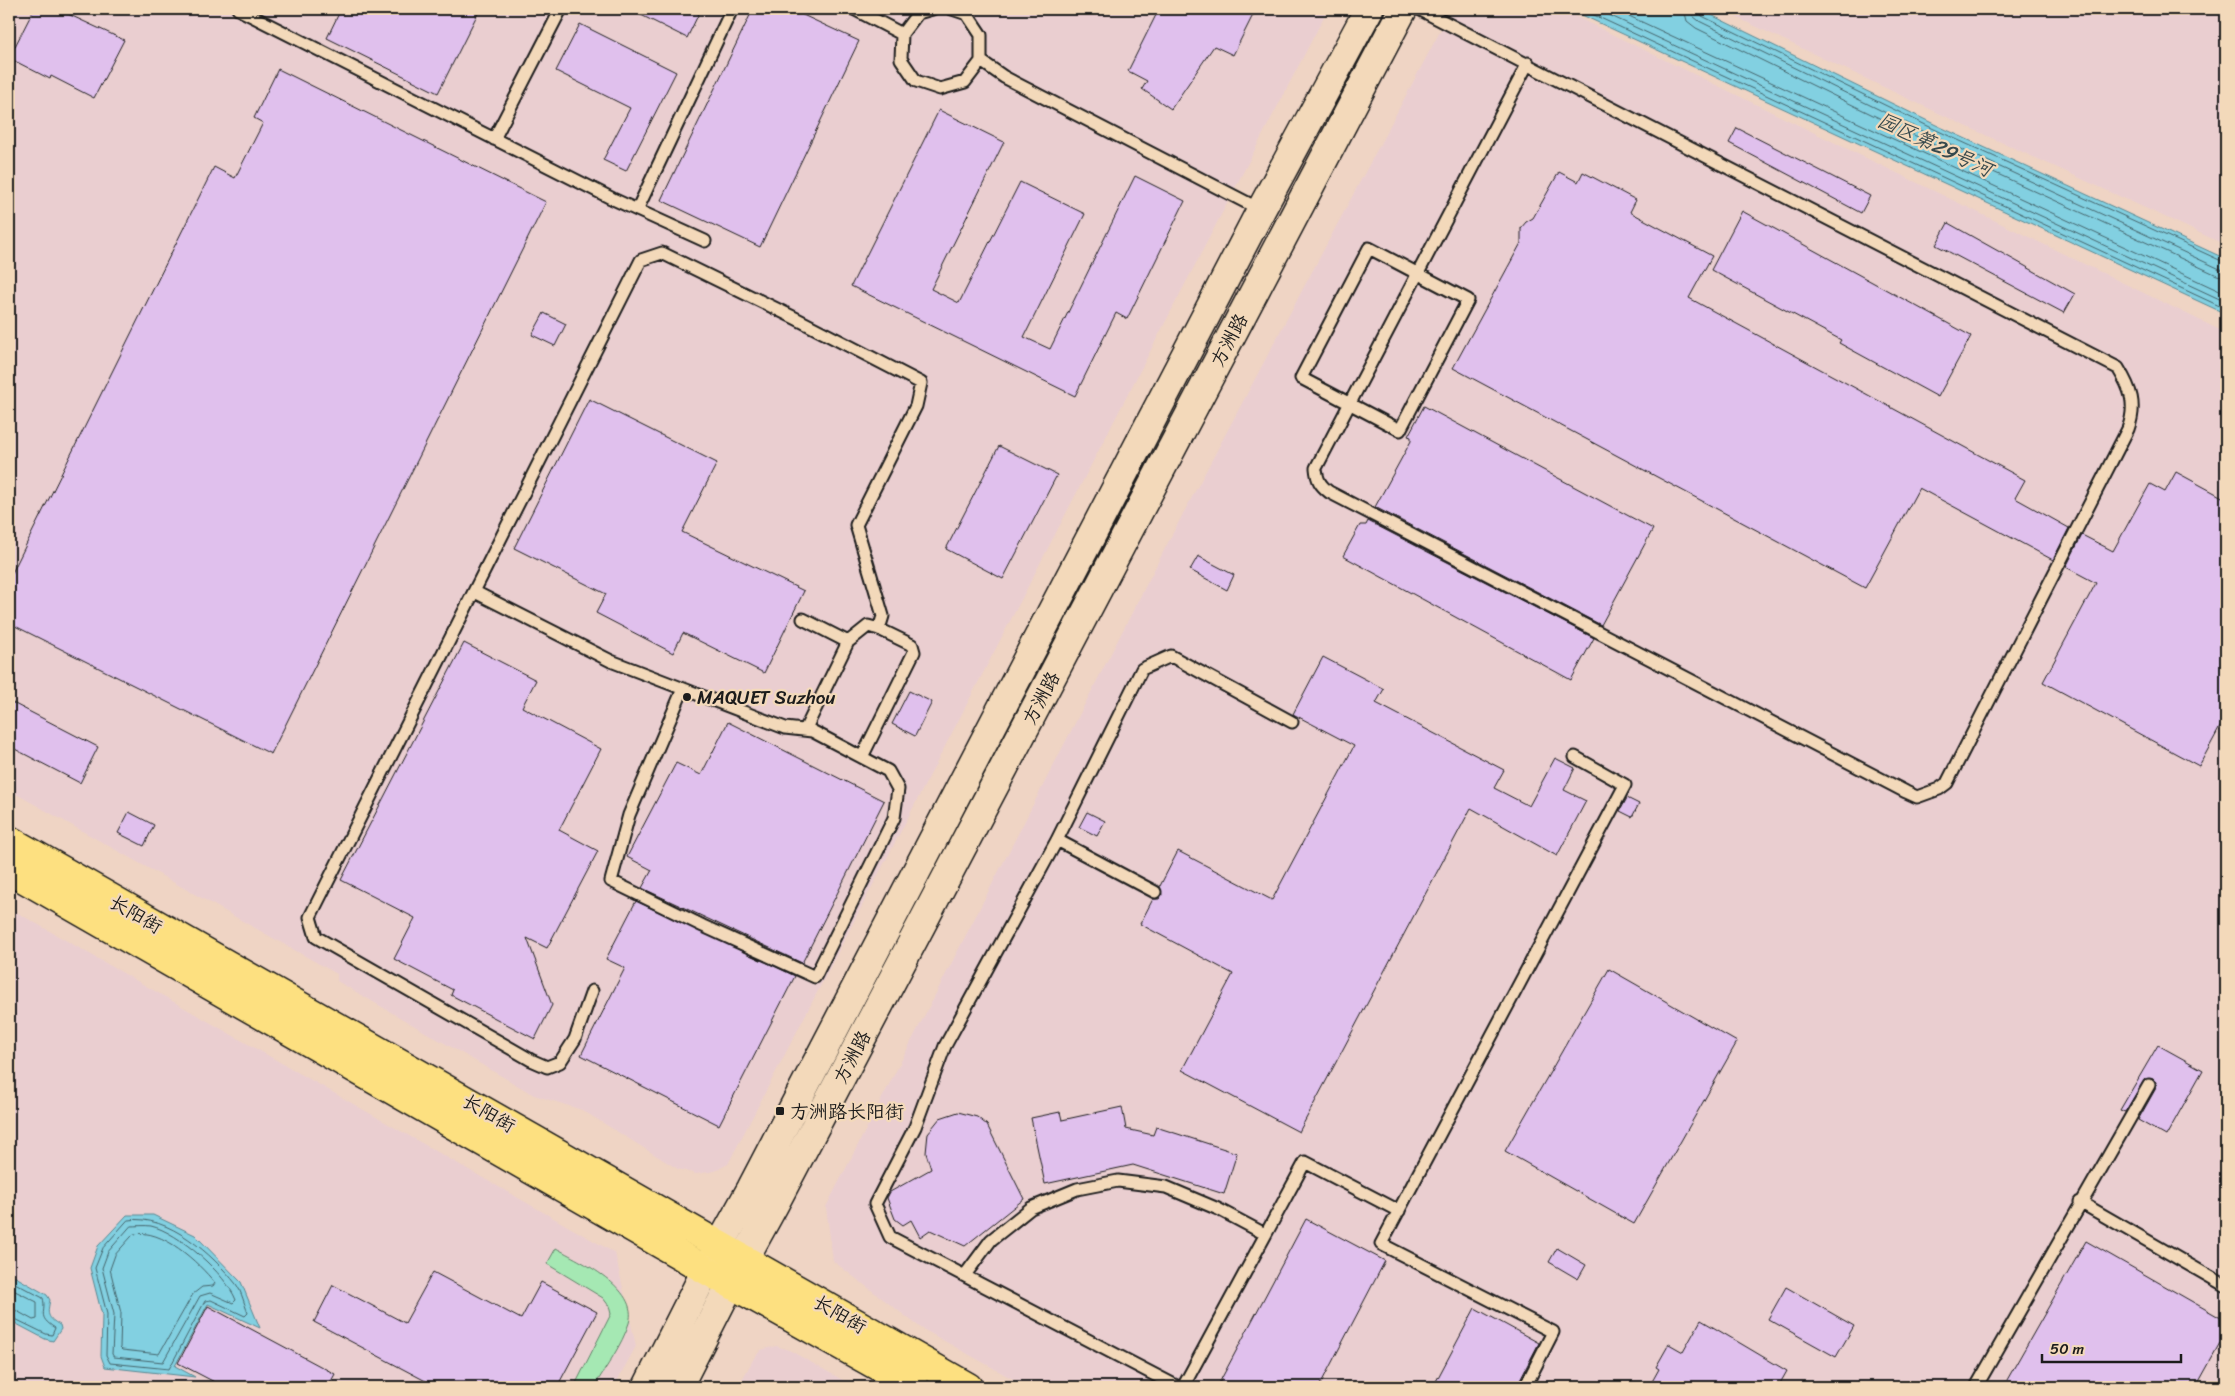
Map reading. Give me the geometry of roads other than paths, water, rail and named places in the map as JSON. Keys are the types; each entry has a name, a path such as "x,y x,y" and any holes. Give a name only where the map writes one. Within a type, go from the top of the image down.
{"main road":[{"name":"方洲路","path":"647,1387 706,1270 1261,210 1369,9"},
{"name":"方洲路","path":"678,1387 731,1283 774,1205 1403,9"},
{"name":"长阳街","path":"9,840 968,1387"},
{"name":"长阳街","path":"9,870 706,1270 915,1387"}],"lane":[{"path":"238,9 494,139 637,210 705,241"},
{"path":"494,139 561,9"},
{"path":"637,210 732,9"},
{"path":"854,9 902,34"},
{"path":"932,9 918,13 902,34 901,60 916,81 940,89 965,82 981,61 981,35 967,14 952,9"},
{"path":"1419,9 1528,63 2118,368 2127,383 2133,406 2128,429 1948,783 1939,789 1918,797 1906,792 1329,492 1316,479 1316,468 1528,63"},
{"path":"981,61 1004,77 1261,210"},
{"path":"1369,248 1468,300 1400,430 1350,403 1301,378 1369,248"},
{"path":"592,991 575,1039 560,1062 547,1067 531,1060 316,937 310,917 641,260 662,253 795,318 921,383 916,406 856,525 883,616 879,629"},
{"path":"474,592 611,662 683,689 785,728 812,731 888,771 898,789 894,818 815,977 703,926 611,881 629,815 683,689"},
{"path":"803,619 848,642"},
{"path":"804,730 848,642 868,626 879,629 912,645 914,652 862,757"},
{"path":"1178,1387 890,1236 876,1204 915,1127 945,1046 1057,840 1142,669 1171,656 1292,722"},
{"path":"1525,1387 1553,1332 1381,1244 1624,785 1575,756"},
{"path":"1057,840 1155,892"},
{"path":"1976,1387 2080,1202 2149,1085"},
{"path":"1183,1387 1264,1234 1306,1162 1398,1211"},
{"path":"965,1275 991,1240 1031,1208 1076,1189 1118,1182 1166,1187 1218,1208 1264,1234"},
{"path":"2080,1202 2226,1286"}],"water":[{"name":"园区第29号河","path":"1569,9 1699,9 1936,125 2226,259 2226,314"},
{"path":"127,1215 153,1215 195,1235 241,1282 260,1328 208,1304 175,1366 195,1377 105,1367 101,1356 102,1315 90,1268 98,1246"},
{"path":"14,1276 47,1295 50,1300 48,1309 50,1318 60,1325 61,1329 53,1341 45,1339 9,1320 9,1277"}],"place":[{"name":"MAQUET Suzhou","path":"687,697"},
{"name":"方洲路长阳街","path":"780,1111"}]}
